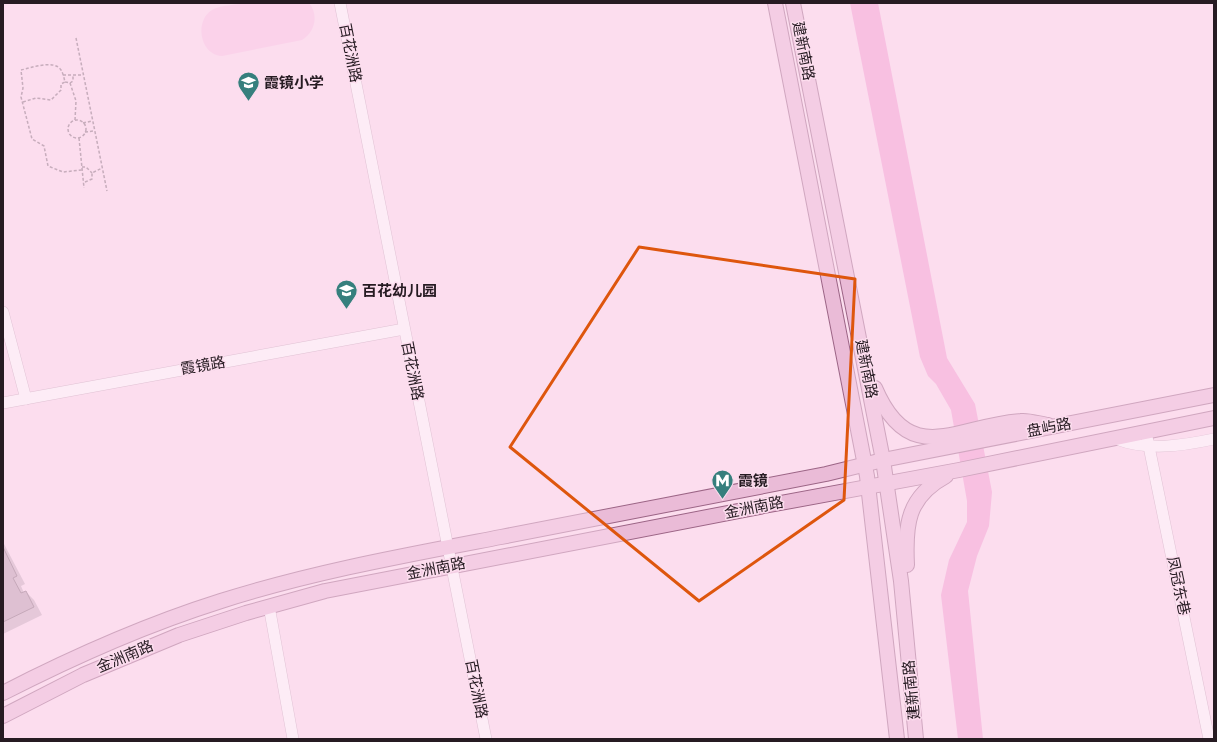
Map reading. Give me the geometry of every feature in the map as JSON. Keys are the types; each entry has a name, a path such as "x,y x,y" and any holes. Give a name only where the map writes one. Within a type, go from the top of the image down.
{"main road":[{"name":"建新南路","path":"775,3 869,487 898,739"},
{"name":"建新南路","path":"794,3 866,368 887,484 905,621 916,739"},
{"path":"866,368 882,404 897,424 915,436 938,436 1022,420 1056,426"},
{"name":"盘屿路","path":"865,465 883,460 1212,394"},
{"name":"盘屿路","path":"887,484 1214,418"},
{"name":"金洲南路","path":"3,693 60,664 124,637 221,601 299,579 447,547 826,474 865,465"},
{"path":"905,621 906,539 911,513 917,498 923,492 935,482 959,470"},
{"name":"金洲南路","path":"3,716 63,684 126,656 179,635 268,606 325,591 764,506 887,484"}],"street":[{"name":"百花洲路","path":"340,3 486,739"},
{"path":"3,312 26,399"},
{"name":"霞镜路","path":"3,403 404,329"},
{"name":"凤冠东巷","path":"1146,432 1209,739"},
{"path":"1116,439 1134,445 1149,446 1183,445 1214,439"},
{"path":"268,606 293,739"}],"path":[{"path":"76,38 107,191"},
{"path":"65,82 57,65 51,64 21,70 22,102 32,139 44,146 48,166 63,172 82,170"},
{"path":"63,75 83,75"},
{"path":"70,83 73,81 73,75"},
{"path":"65,82 70,83"},
{"path":"22,102 36,98 51,100 61,90 61,84 65,82"},
{"path":"70,83 76,100 75,120 68,126 68,132 71,137 79,138"},
{"path":"75,120 83,123 92,121"},
{"path":"83,123 85,132"},
{"path":"79,138 85,132 94,130"},
{"path":"79,138 84,188"},
{"path":"82,167 86,167 92,172"},
{"path":"92,172 102,168"},
{"path":"84,182 92,179 92,172"}],"highlighted area":[{"path":"639,247 855,279 844,500 699,601 510,447"}],"shaded area":[{"path":"246,3 309,3 315,18 313,28 302,40 222,56 209,50 204,44 201,29 206,15 212,10 220,7"},
{"path":"850,3 878,3 947,358 975,404 992,492 989,526 977,556 968,591 983,739 958,739 941,595 949,560 967,522 967,501 951,410 936,384 928,376 920,357"}],"building":[{"path":"3,547 17,576 13,578 21,593 26,591 34,607 3,622"}],"place":[{"name":"霞镜小学","path":"248,102"},
{"name":"百花幼儿园","path":"347,310"},
{"name":"霞镜","path":"722,500"}]}
